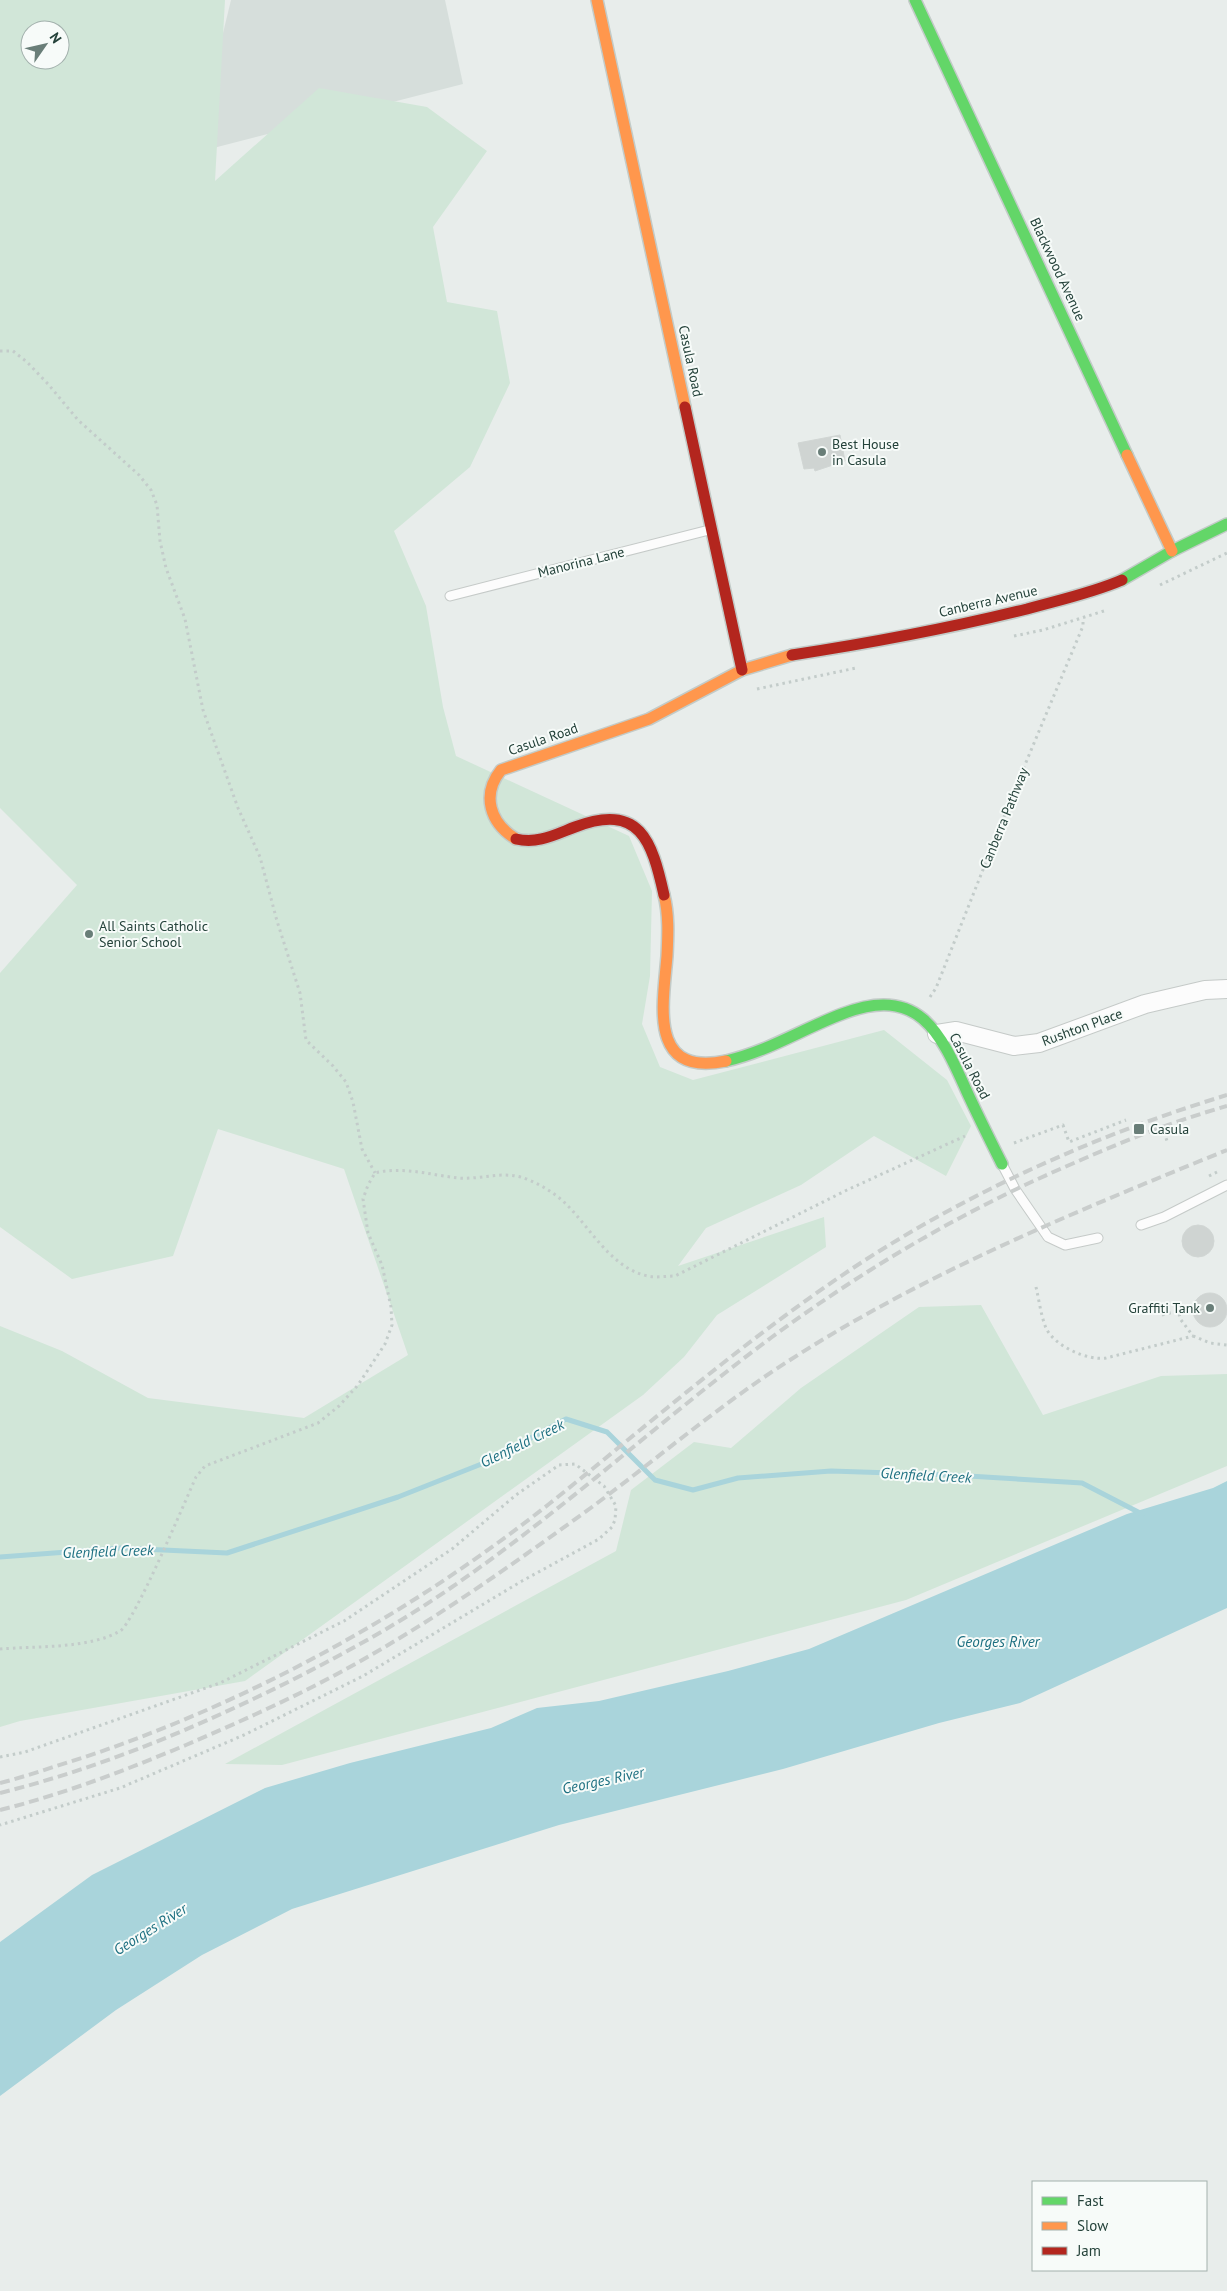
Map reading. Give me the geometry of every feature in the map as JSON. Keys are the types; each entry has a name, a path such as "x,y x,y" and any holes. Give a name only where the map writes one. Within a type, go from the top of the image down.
{"street":[{"name":"Casula Road","path":"597,0 742,670 650,719 501,770 493,780 488,793 492,814 496,822 516,840 527,841 551,836 597,820 612,818 626,822 648,839 666,906 667,951 661,1009 662,1026 667,1041 676,1054 685,1059 711,1064 740,1057 794,1037 859,1007 881,1004 899,1006 920,1015 937,1034 1002,1164"},
{"name":"Blackwood Avenue","path":"915,0 1172,551"},
{"name":"Canberra Avenue","path":"742,670 787,656 876,642 998,616 1084,594 1121,581 1172,551 1227,524"},
{"name":"Rushton Place","path":"937,1034 956,1031 1014,1046 1040,1043 1145,1004 1205,990 1227,989"}],"lane":[{"name":"Manorina Lane","path":"450,596 712,529"},
{"path":"1002,1164 1015,1189 1048,1237 1065,1245 1098,1238"},
{"path":"1141,1225 1164,1217 1227,1185"}],"path":[{"path":"0,351 13,351 27,362 78,420 140,475 151,490 157,505 160,541 166,568 185,620 203,710 238,808 260,857 277,921 303,1005 302,1020 306,1040 333,1066 346,1082 362,1149 375,1173"},
{"path":"1158,585 1227,553"},
{"name":"Canberra Pathway","path":"920,1015 936,988 1019,779 1083,626 1082,618"},
{"path":"1007,1146 1062,1125 1070,1142 1126,1120"},
{"path":"1164,1132 1167,1141"},
{"path":"0,1648 92,1642 122,1630 137,1606 196,1477 205,1466 318,1423 339,1406 358,1385 385,1344 392,1326 391,1308 382,1265 368,1232 363,1199 375,1173 386,1170 400,1170 461,1178 490,1174 509,1175 527,1179 546,1187 566,1203 611,1255 630,1269 649,1276 675,1276 847,1190 961,1137 971,1135"},
{"path":"1209,1176 1217,1172"},
{"path":"1036,1286 1049,1333 1084,1357 1106,1358 1193,1336 1227,1345"},
{"path":"1162,1315 1178,1311 1181,1320 1193,1336"},
{"path":"0,1757 25,1752 220,1683 344,1620 452,1549 516,1495 559,1465 575,1464 604,1486 616,1506 615,1520 612,1527 599,1539 522,1581 363,1676 244,1735 120,1788 0,1824"}],"shaded area":[{"path":"231,0 445,0 463,84 194,153"}],"green space":[{"path":"0,0 225,0 215,181 319,88 427,107 487,151 433,227 447,302 497,311 510,383 470,467 394,531 426,606 443,707 456,756 629,836 652,891 650,976 642,1024 660,1067 693,1080 884,1030 947,1080 971,1126 946,1176 874,1136 801,1185 706,1228 678,1266 824,1217 826,1247 717,1315 684,1357 643,1395 245,1681 20,1721 0,1727 0,1326 62,1351 148,1398 304,1418 408,1355 344,1169 218,1129 173,1256 72,1279 0,1227 0,973 77,885 0,808"},
{"path":"981,1305 1043,1415 1161,1376 1227,1374 1227,1466 906,1600 282,1765 225,1764 616,1551 631,1490 694,1442 731,1448 801,1388 919,1307"}],"water":[{"name":"Georges River","path":"1227,1481 1227,1608 1020,1703 939,1723 783,1769 559,1825 292,1909 202,1955 116,2010 0,2096 0,1942 92,1875 265,1788 350,1763 491,1728 537,1708 599,1701 728,1671 809,1649 1127,1514 1213,1488"}],"building":[{"name":"Best House in Casula","path":"840,435 845,461 815,471 814,468 804,469 798,443"},
{"path":"1198,1225 1210,1229 1214,1241 1210,1253 1198,1257 1186,1253 1182,1241 1186,1229"},
{"name":"Graffiti Tank","path":"1210,1293 1217,1294 1222,1298 1226,1303 1226,1317 1222,1322 1217,1326 1210,1327 1203,1326 1198,1322 1194,1317 1193,1310 1194,1303 1198,1298 1203,1294"}],"waterway":[{"name":"Glenfield Creek","path":"0,1557 121,1548 227,1553 398,1497 484,1463 566,1419 607,1432 655,1480 693,1490 738,1478 831,1471 952,1475 1082,1483 1142,1514"}],"railway":[{"path":"0,1783 82,1758 145,1736 267,1682 326,1651 384,1618 496,1544 549,1504 774,1324 813,1295 897,1240 987,1190 1081,1147 1129,1128 1227,1095"},
{"path":"0,1793 39,1783 115,1758 189,1728 262,1695 357,1646 452,1587 534,1527 772,1337 880,1264 956,1220 1034,1181 1149,1132 1227,1106"},
{"path":"0,1810 71,1789 208,1736 336,1674 418,1627 477,1588 592,1507 764,1377 842,1328 949,1271 1004,1245 1115,1196 1227,1150"}],"traffic: fast":[{"path":"915,0 1127,455"},
{"path":"1122,580 1172,551 1227,524"},
{"path":"726,1061 757,1052 827,1020 868,1006 890,1005 908,1009 923,1019 936,1033 947,1050 1002,1164"}],"traffic: slow":[{"path":"597,0 685,407"},
{"path":"1127,455 1172,551"},
{"path":"516,839 500,825 491,808 491,789 501,770 649,719 742,670 792,655"},
{"path":"664,895 668,925 663,1015 666,1033 672,1048 683,1058 701,1063 726,1061"}],"traffic: jam":[{"path":"685,407 742,670"},
{"path":"792,655 910,635 998,616 1075,596 1122,580"},
{"path":"516,839 539,840 597,821 615,819 629,823 639,831 648,843 664,895"}],"place":[{"name":"Best House in Casula","path":"822,452"},
{"name":"All Saints Catholic Senior School","path":"89,934"},
{"name":"Casula","path":"1139,1129"},
{"name":"Graffiti Tank","path":"1210,1308"}]}
